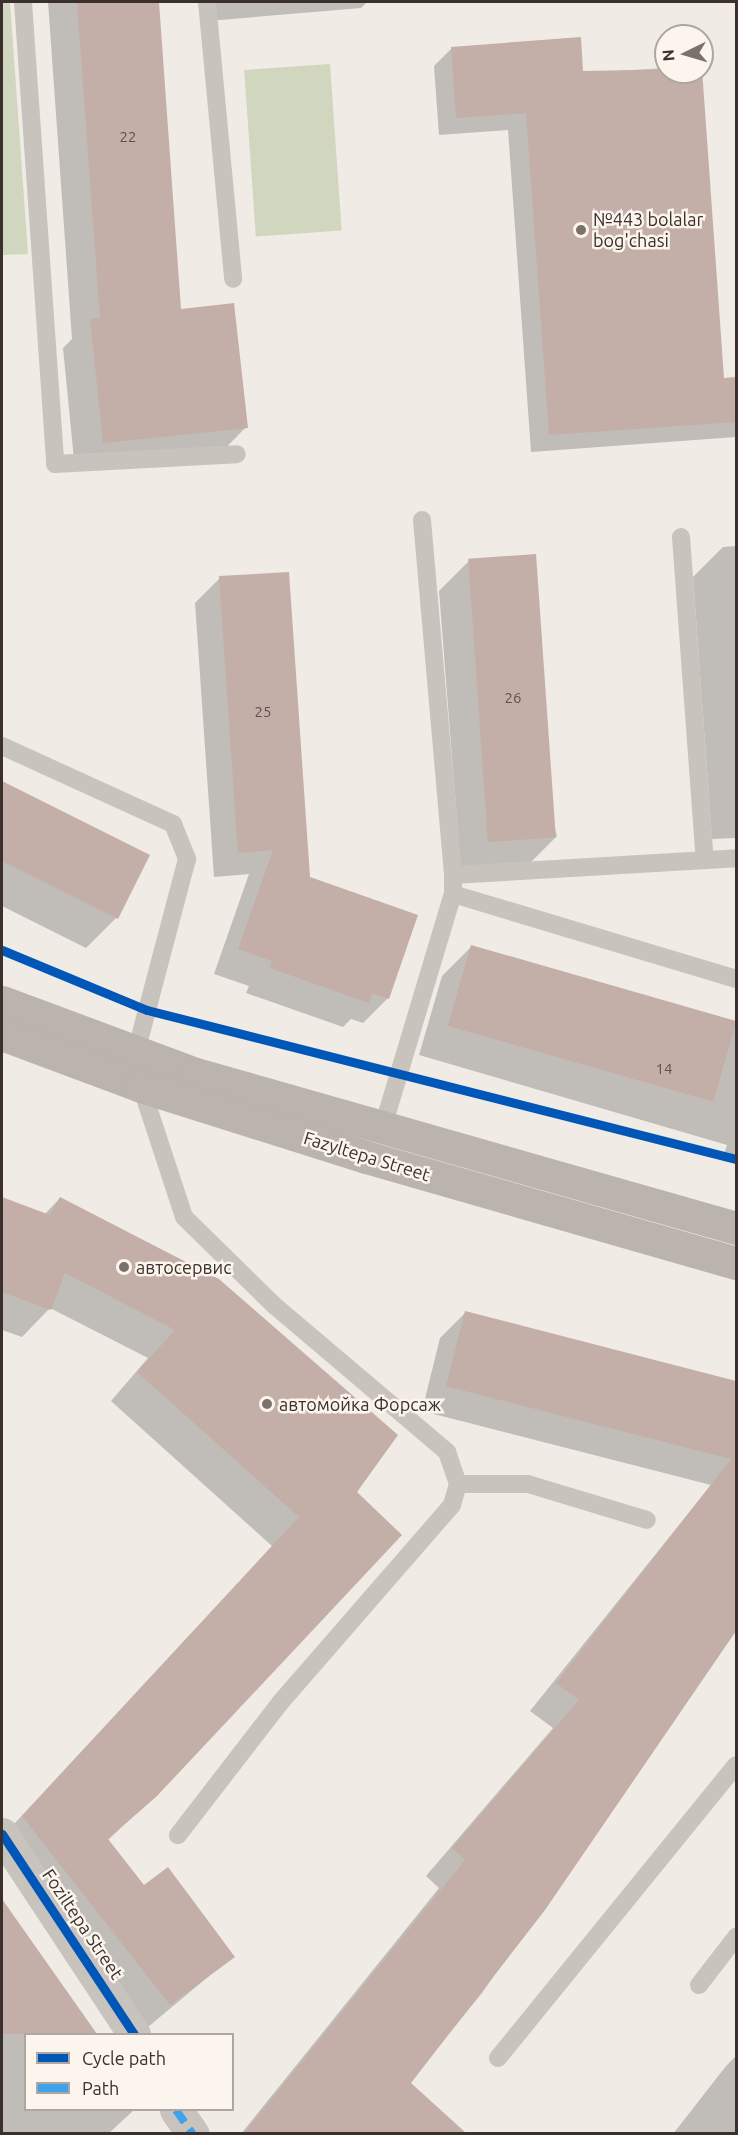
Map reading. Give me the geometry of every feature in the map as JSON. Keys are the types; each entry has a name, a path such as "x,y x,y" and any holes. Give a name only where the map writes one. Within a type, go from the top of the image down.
{"main road":[{"name":"Fazyltepa Street","path":"2,1002 136,1052 382,1130 736,1228"},
{"name":"Fazyltepa Street","path":"2,1034 141,1086 736,1263"}],"street":[{"name":"Foziltepa Street","path":"2,1834 133,2033"},
{"path":"177,2111 193,2133"}],"lane":[{"path":"23,2 55,464 237,454"},
{"path":"207,2 233,279"},
{"path":"382,1130 396,1076 453,894 422,520"},
{"path":"681,537 705,860"},
{"path":"2,746 173,824 187,859 136,1052"},
{"path":"453,875 736,858"},
{"path":"453,894 736,979"},
{"path":"141,1086 184,1217 275,1306 447,1452 458,1484 452,1505 279,1703 178,1835"},
{"path":"458,1484 528,1484 647,1520"},
{"path":"498,2058 736,1765"},
{"path":"699,1985 736,1937"}],"path":[{"path":"2,950 147,1010 396,1076 736,1159"}],"green space":[{"path":"2,2 10,2 28,254 2,255"},
{"path":"330,64 342,231 256,237 244,70"}],"building":[{"path":"77,2 159,2 181,309 234,303 248,428 103,443 90,319 100,318"},
{"name":"№443 bolalar bog'chasi","path":"581,37 583,71 654,70 654,84 703,84 724,378 736,377 736,422 549,435 526,113 456,118 451,47"},
{"path":"536,554 556,837 488,842 468,559"},
{"path":"289,572 310,877 418,915 389,999 372,993 369,1003 270,968 272,961 238,949 273,850 238,853 219,576"},
{"path":"2,781 150,855 118,919 2,861"},
{"path":"471,945 736,1021 713,1102 448,1026"},
{"path":"2,1197 50,1215 60,1197 219,1279 398,1435 357,1492 402,1535 157,1796 108,1839 144,1885 168,1867 235,1957 170,2005 22,1816 299,1517 137,1372 175,1330 65,1273 51,1310 2,1292"},
{"path":"465,1311 736,1381 736,1631 545,1910 411,2083 466,2133 244,2133 465,1860 452,1848 579,1700 556,1683 731,1459 446,1386"},
{"path":"2,1899 96,2033 2,2034"}],"marked path":[{"path":"177,2111 193,2134"}],"cycle path":[{"path":"2,950 147,1010 736,1159"},
{"path":"2,1834 133,2033"}],"place":[{"name":"№443 bolalar bog'chasi","path":"581,230"},
{"name":"автосервис","path":"124,1267"},
{"name":"автомойка Форсаж","path":"267,1404"}]}
